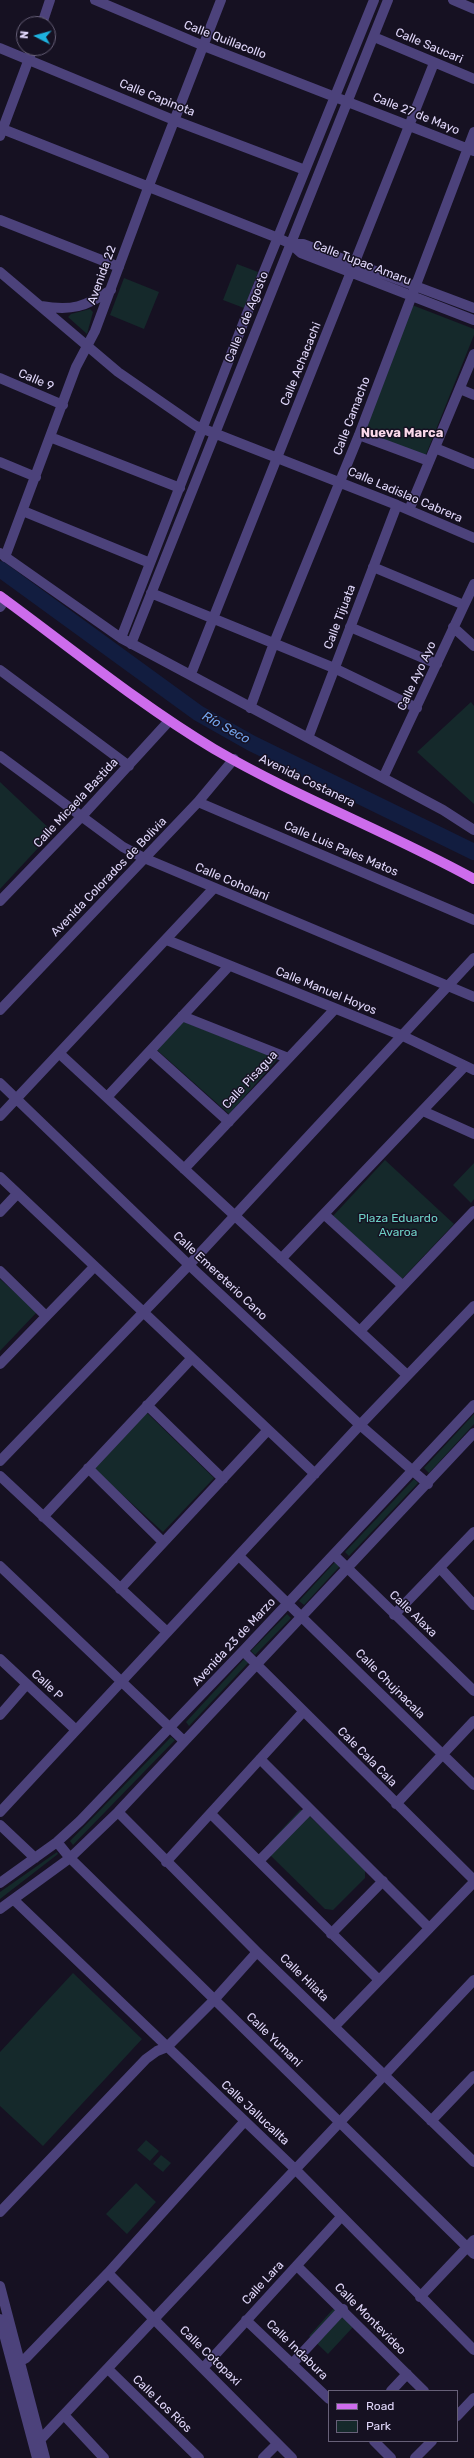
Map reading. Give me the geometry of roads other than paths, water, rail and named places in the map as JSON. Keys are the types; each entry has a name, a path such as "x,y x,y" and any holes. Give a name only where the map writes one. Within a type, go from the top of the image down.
{"main road":[{"name":"Avenida Costanera","path":"2,601 168,721 285,786 425,851 474,878"}],"street":[{"path":"45,16 50,0"},
{"name":"Calle Quillacollo","path":"95,0 204,46 348,101"},
{"name":"Avenida 22","path":"3,555 23,511 76,367 88,347 111,290 148,188 176,121 221,0"},
{"name":"Calle 6 de Agosto","path":"121,638 278,238 374,0"},
{"name":"Calle 6 de Agosto","path":"131,644 213,432 291,244 388,0"},
{"path":"453,0 474,8"},
{"name":"Calle Saucari","path":"374,37 474,79"},
{"name":"Calle Capinota","path":"0,48 176,121 305,170"},
{"path":"1,131 30,56"},
{"name":"Calle Achacachi","path":"191,674 434,63"},
{"name":"Calle 27 de Mayo","path":"348,101 471,150"},
{"name":"Calle Tupac Amaru","path":"1,131 291,244 303,244 412,296 474,320"},
{"name":"Calle Camacho","path":"250,708 274,643 359,435 416,285 471,150 474,132"},
{"path":"0,220 119,267"},
{"name":"Calle Tupac Amaru","path":"353,268 416,285 474,308"},
{"name":"Calle Ladislao Cabrera","path":"0,272 88,347 154,399 203,428 397,505 474,538"},
{"path":"39,306 57,309 73,308 90,304 111,290"},
{"path":"409,510 474,354"},
{"name":"Calle 9","path":"0,378 63,405"},
{"path":"460,389 474,395"},
{"path":"359,435 429,462"},
{"path":"50,437 180,488"},
{"path":"435,448 474,464"},
{"path":"0,462 36,477"},
{"name":"Calle Tijuata","path":"308,738 397,505"},
{"path":"23,511 150,563"},
{"path":"3,555 131,644 191,674 250,708 443,810 474,830"},
{"path":"374,567 464,605"},
{"name":"Calle Ayo Ayo","path":"383,778 474,584"},
{"path":"151,593 334,668 417,708"},
{"path":"350,627 437,664"},
{"path":"453,627 474,646"},
{"path":"0,670 129,766"},
{"name":"Calle Micaela Bastida","path":"0,902 129,766 168,721"},
{"name":"Calle Coholani","path":"0,756 124,847 144,858 474,997"},
{"name":"Avenida Colorados de Bolivia","path":"0,1010 198,802 234,759"},
{"name":"Calle Luis Pales Matos","path":"198,802 474,920"},
{"path":"0,1116 167,940 214,888"},
{"name":"Calle Manuel Hoyos","path":"167,940 334,1010 403,1036 470,1068"},
{"path":"0,1461 189,1265 450,987 474,958"},
{"path":"108,1096 229,966"},
{"name":"Calle Pisagua","path":"184,1169 334,1010"},
{"path":"182,1016 288,1058"},
{"path":"150,1051 229,1122"},
{"path":"60,1054 108,1096 234,1216 407,1375"},
{"path":"282,1259 423,1111 470,1068"},
{"name":"Calle Emereterio Cano","path":"0,1083 15,1100 189,1265 360,1425 411,1471 428,1484"},
{"path":"423,1111 474,1134"},
{"path":"0,1177 315,1474"},
{"path":"0,1212 17,1194"},
{"path":"325,1215 403,1286"},
{"path":"360,1331 472,1218"},
{"path":"0,1364 94,1267"},
{"path":"0,1271 46,1316"},
{"path":"0,1812 360,1425 474,1306"},
{"path":"44,1516 192,1358"},
{"path":"147,1405 223,1479"},
{"name":"Avenida 23 de Marzo","path":"0,1883 57,1842 243,1651 474,1405"},
{"path":"120,1589 268,1430"},
{"path":"0,1909 70,1858 118,1812 302,1615 428,1484 474,1433"},
{"path":"88,1468 164,1542"},
{"path":"0,1476 167,1632"},
{"path":"394,1615 474,1532"},
{"name":"Calle Alaxa","path":"334,1555 394,1615 474,1691"},
{"name":"Calle Chujnacala","path":"239,1556 289,1602 474,1784"},
{"path":"0,1566 184,1741"},
{"path":"440,1568 474,1605"},
{"name":"Cale Cala Cala","path":"243,1651 474,1881"},
{"name":"Calle P","path":"0,1659 76,1730"},
{"path":"0,1714 27,1684"},
{"path":"166,1862 303,1712"},
{"path":"396,1804 474,1721"},
{"path":"260,1759 429,1928"},
{"path":"259,1861 310,1809"},
{"name":"Calle Hilata","path":"118,1812 166,1862 474,2162"},
{"path":"211,1814 379,1980"},
{"path":"0,1825 35,1858"},
{"name":"Calle Yumani","path":"57,1842 70,1858 339,2122 472,2247"},
{"path":"335,2026 474,1881"},
{"path":"332,1934 383,1882"},
{"name":"Calle Jallucallta","path":"14,1900 244,2122 295,2169 474,2350"},
{"path":"0,2212 146,2060 157,2051 167,2047 214,2000 258,1952"},
{"path":"37,2458 37,2442 154,2321 384,2074 474,1980"},
{"path":"431,2121 474,2076"},
{"path":"16,2363 26,2358 108,2273 244,2122"},
{"name":"Calle Lara","path":"204,2368 341,2217"},
{"path":"420,2297 472,2247"},
{"name":"Calle Montevideo","path":"297,2266 423,2390"},
{"name":"Calle Cotopaxi","path":"108,2273 154,2321 204,2368 292,2458"},
{"path":"0,2286 7,2341"},
{"path":"292,2364 343,2310"},
{"path":"0,2319 16,2363 37,2442 45,2458"},
{"name":"Calle Indabura","path":"246,2320 328,2398"},
{"name":"Calle Los Ríos","path":"108,2369 199,2458"},
{"path":"392,2390 407,2374"},
{"path":"458,2415 474,2398"},
{"path":"64,2415 104,2458"},
{"path":"375,2442 391,2458"},
{"path":"415,2458 431,2442"},
{"path":"263,2458 277,2444"}],"waterway":[{"name":"Río Seco","path":"0,569 198,713 251,743 474,852"}],"district":[{"name":"Nueva Marca","path":"402,433"}],"park label":[{"name":"Plaza Eduardo Avaroa","path":"398,1226"}]}
